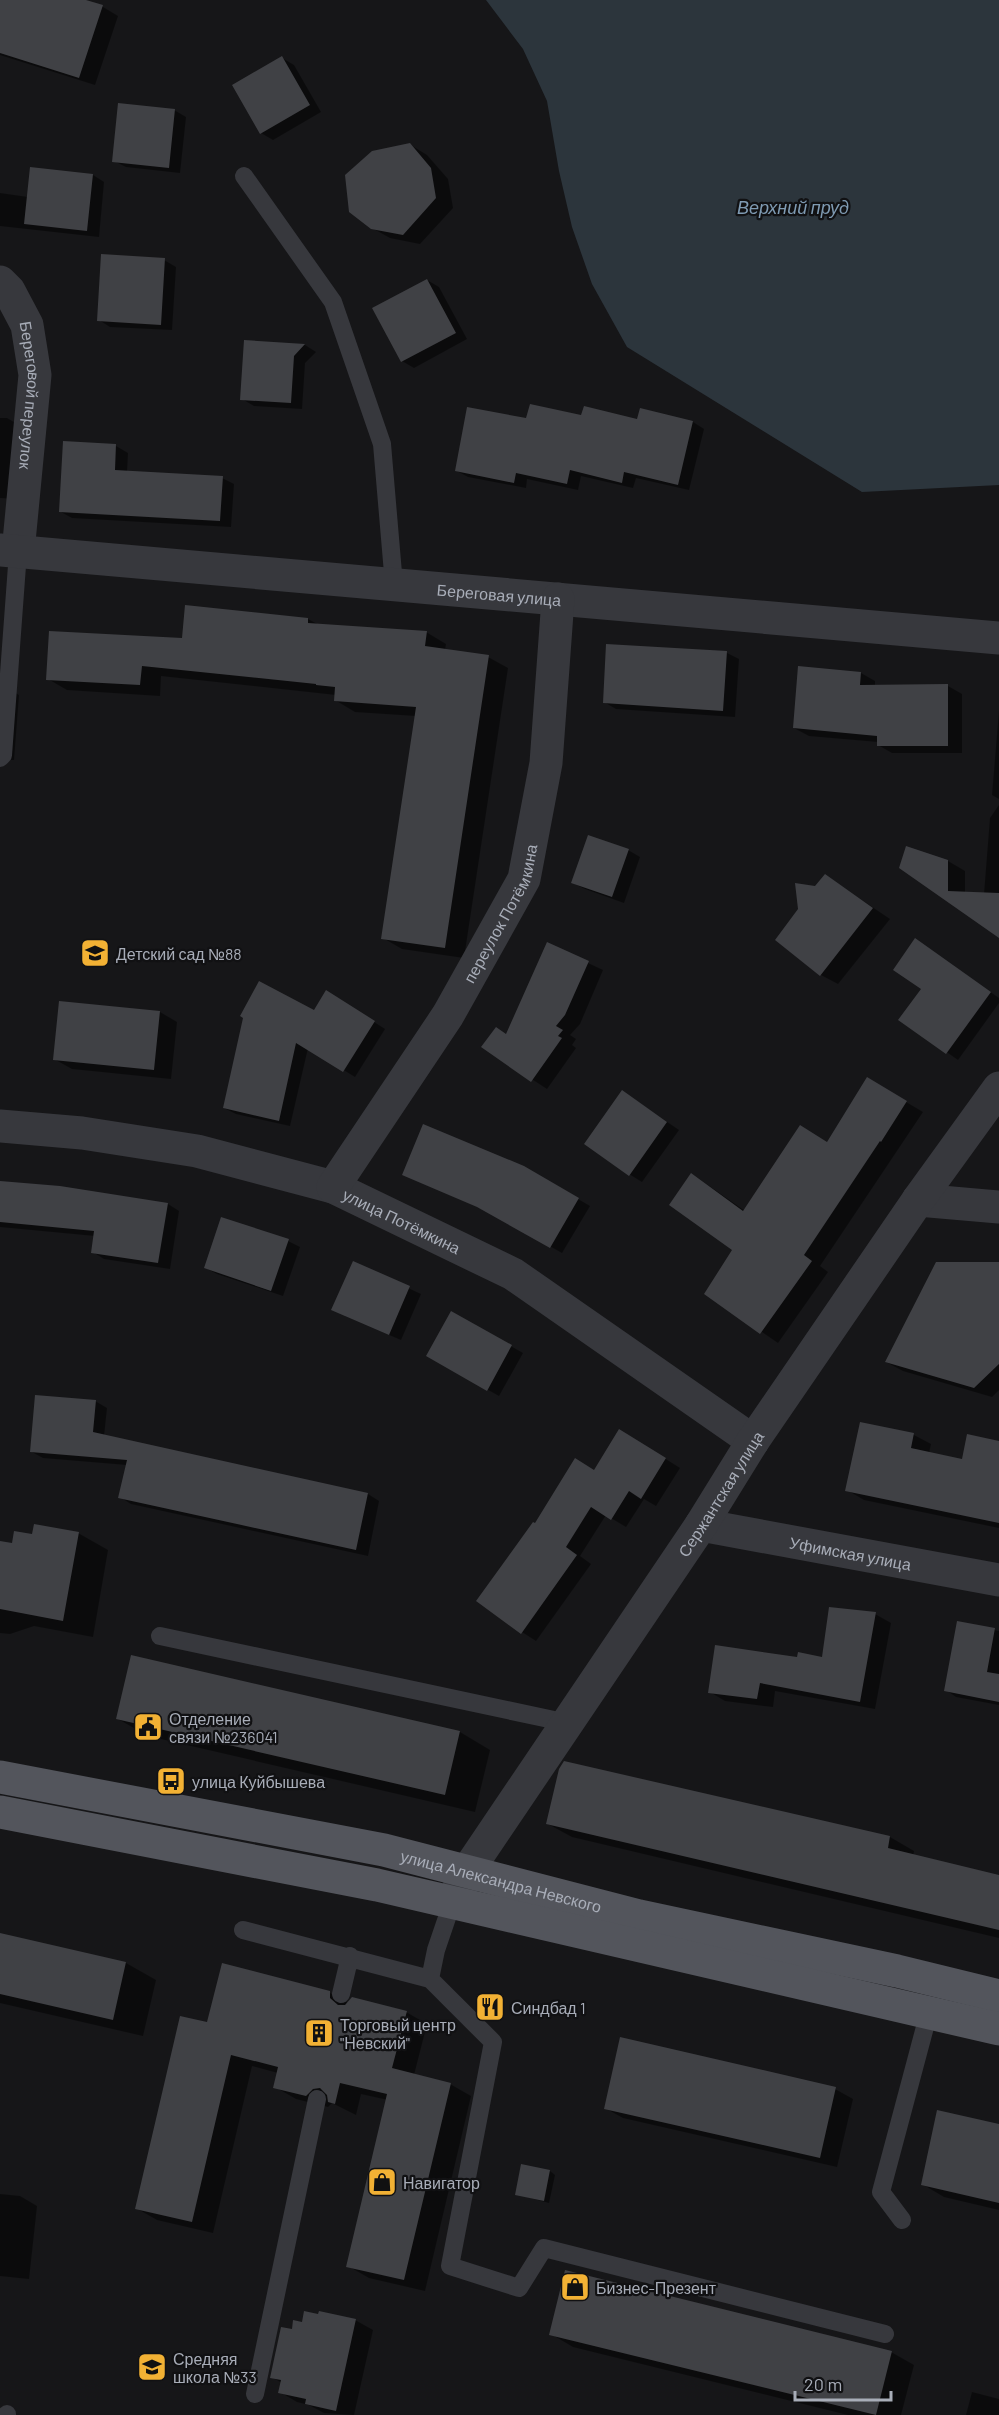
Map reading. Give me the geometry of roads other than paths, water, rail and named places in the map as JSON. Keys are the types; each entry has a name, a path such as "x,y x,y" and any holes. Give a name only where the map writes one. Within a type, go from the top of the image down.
{"main road":[{"name":"улица Александра Невского","path":"0,1777 384,1850 639,1916 999,1996"},
{"name":"улица Александра Невского","path":"0,1812 377,1885 999,2029"}],"street":[{"name":"Береговой переулок","path":"0,282 9,291 27,325 35,375 9,551"},
{"name":"Береговая улица","path":"9,551 999,638"},
{"name":"переулок Потёмкина","path":"333,1187 448,1015 524,879 546,764 558,599"},
{"name":"Сержантская улица","path":"452,1903 466,1873 701,1525 753,1441 918,1200 999,1088"},
{"name":"улица Потёмкина","path":"0,1126 82,1133 197,1151 333,1187 513,1274 753,1441"},
{"path":"918,1200 999,1207"},
{"name":"Уфимская улица","path":"701,1525 999,1580"}],"lane":[{"path":"244,176 333,302 382,444 394,585"},
{"path":"0,758 3,755 9,551"},
{"path":"160,1636 568,1723"},
{"path":"430,1978 436,1950 452,1903"},
{"path":"243,1930 430,1978 493,2042 450,2266 519,2288 544,2248 885,2334"},
{"path":"341,1994 350,1956"},
{"path":"902,2220 881,2192 929,2012"},
{"path":"255,2394 317,2099"}],"water":[{"name":"Верхний пруд","path":"486,0 999,0 999,485 862,492 627,347 592,284 572,227 559,171 547,101 523,49"}],"place":[{"name":"Детский сад №88","path":"95,953"},
{"name":"Отделение связи №236041","path":"148,1727"},
{"name":"улица Куйбышева","path":"171,1781"},
{"name":"Синдбад 1","path":"490,2007"},
{"name":"Торговый центр \"Невский\"","path":"319,2033"},
{"name":"Навигатор","path":"382,2182"},
{"name":"Бизнес-Презент","path":"575,2287"},
{"name":"Средняя школа №33","path":"152,2367"}]}
